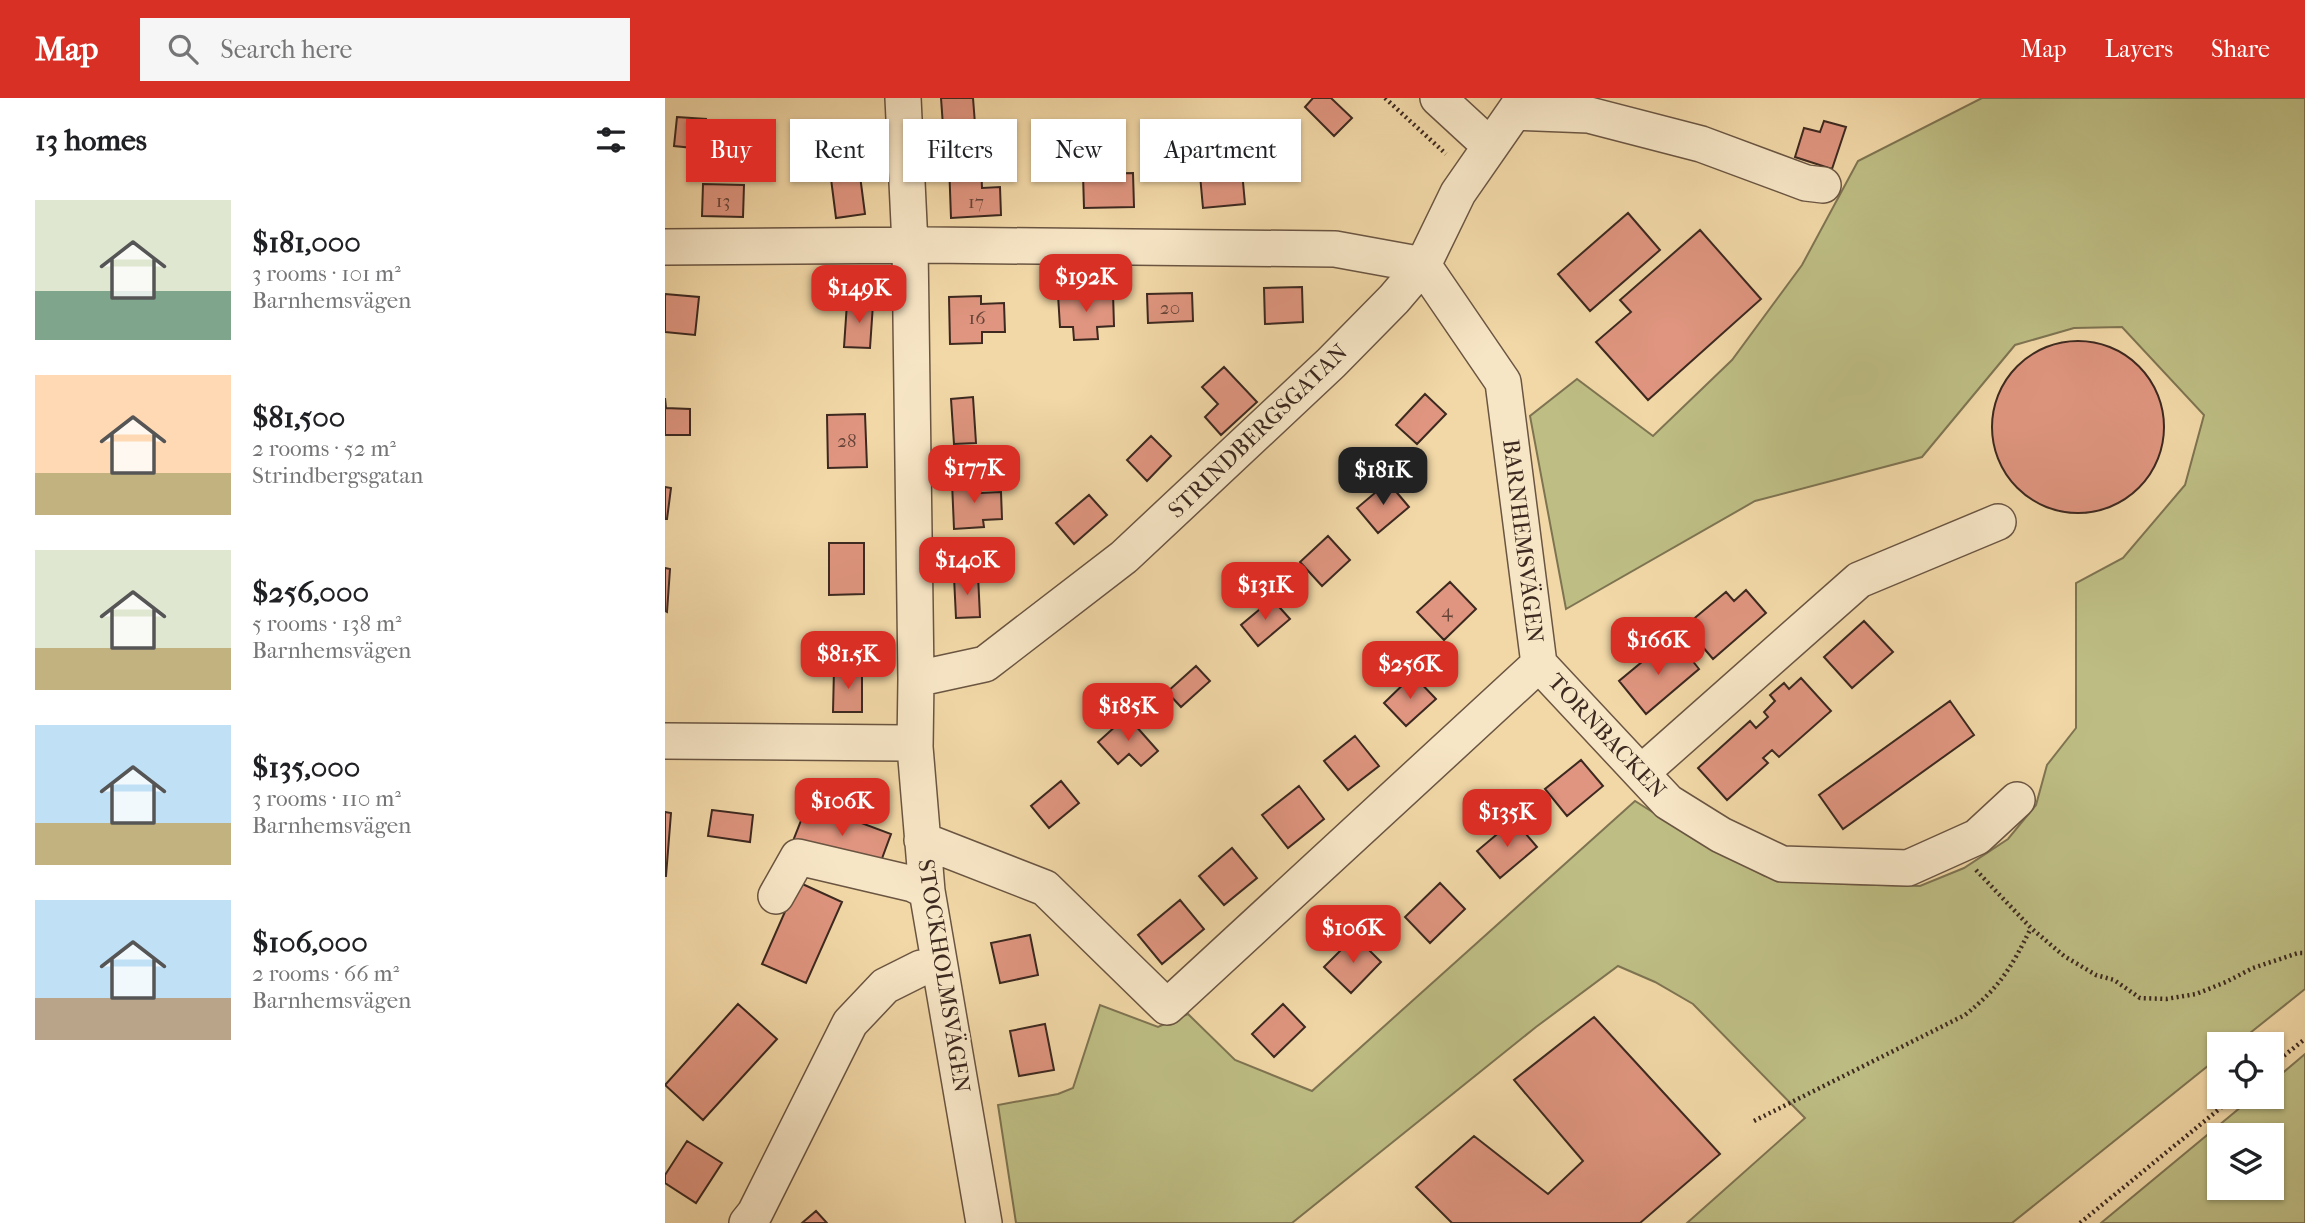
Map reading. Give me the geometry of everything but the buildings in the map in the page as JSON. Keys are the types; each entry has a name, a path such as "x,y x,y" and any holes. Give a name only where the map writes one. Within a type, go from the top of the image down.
{"street":[{"name":"STOCKHOLMSVÄGEN","path":"903,98 910,246 915,747 927,891 984,1223"},
{"path":"1438,98 1489,145"},
{"path":"1519,105 1589,115 1701,144 1806,183 1823,185"},
{"name":"STRINDBERGSGATAN","path":"916,679 985,664 1124,557 1331,363 1394,299 1423,265 1458,193 1519,105"},
{"path":"665,247 1335,249 1423,265"},
{"name":"BARNHEMSVÄGEN","path":"922,840 1045,888 1167,1007 1539,664 1503,382 1423,265"},
{"path":"1641,773 1859,580 1998,522"},
{"name":"TORNBACKEN","path":"1539,664 1668,802 1721,835 1782,864 1908,868 1977,837 2017,800"},
{"path":"665,741 902,743 915,747"},
{"path":"776,896 799,858 913,884 927,891"},
{"path":"747,1223 755,1213 850,1023 884,986 921,968 939,964"}],"path":[{"path":"1385,98 1469,176"},
{"path":"1952,848 1989,881 2031,928 2064,956 2096,975 2114,980 2140,998 2166,999 2196,994 2253,968 2305,953"},
{"path":"1754,1121 1965,1014 1989,995 2012,966 2031,928"},
{"path":"2284,1056 2305,1039"},
{"path":"2080,1223 2219,1109"}],"green space":[{"path":"1982,98 2305,98 2305,989 2251,1032 2207,1032 2207,1067 2012,1223 1687,1223 1805,1118 1693,1004 1655,982 1618,966 1536,1027 1292,1223 1016,1223 998,1105 1058,1094 1073,1088 1100,1005 1158,1027 1188,1014 1235,1060 1312,1091 1635,801 1700,842 1765,876 1843,884 1920,886 1964,868 2008,839 2036,805 2047,765 2076,728 2076,583 2123,558 2185,485 2204,415 2122,327 2074,328 2015,345 1922,457 1755,501 1566,609 1530,416 1577,379 1653,436 1732,360 1802,265 1858,161"},
{"path":"2305,1054 2305,1223 2101,1223 2207,1135 2207,1200 2284,1200 2284,1123 2222,1123 2239,1109 2284,1109 2284,1072"}]}
